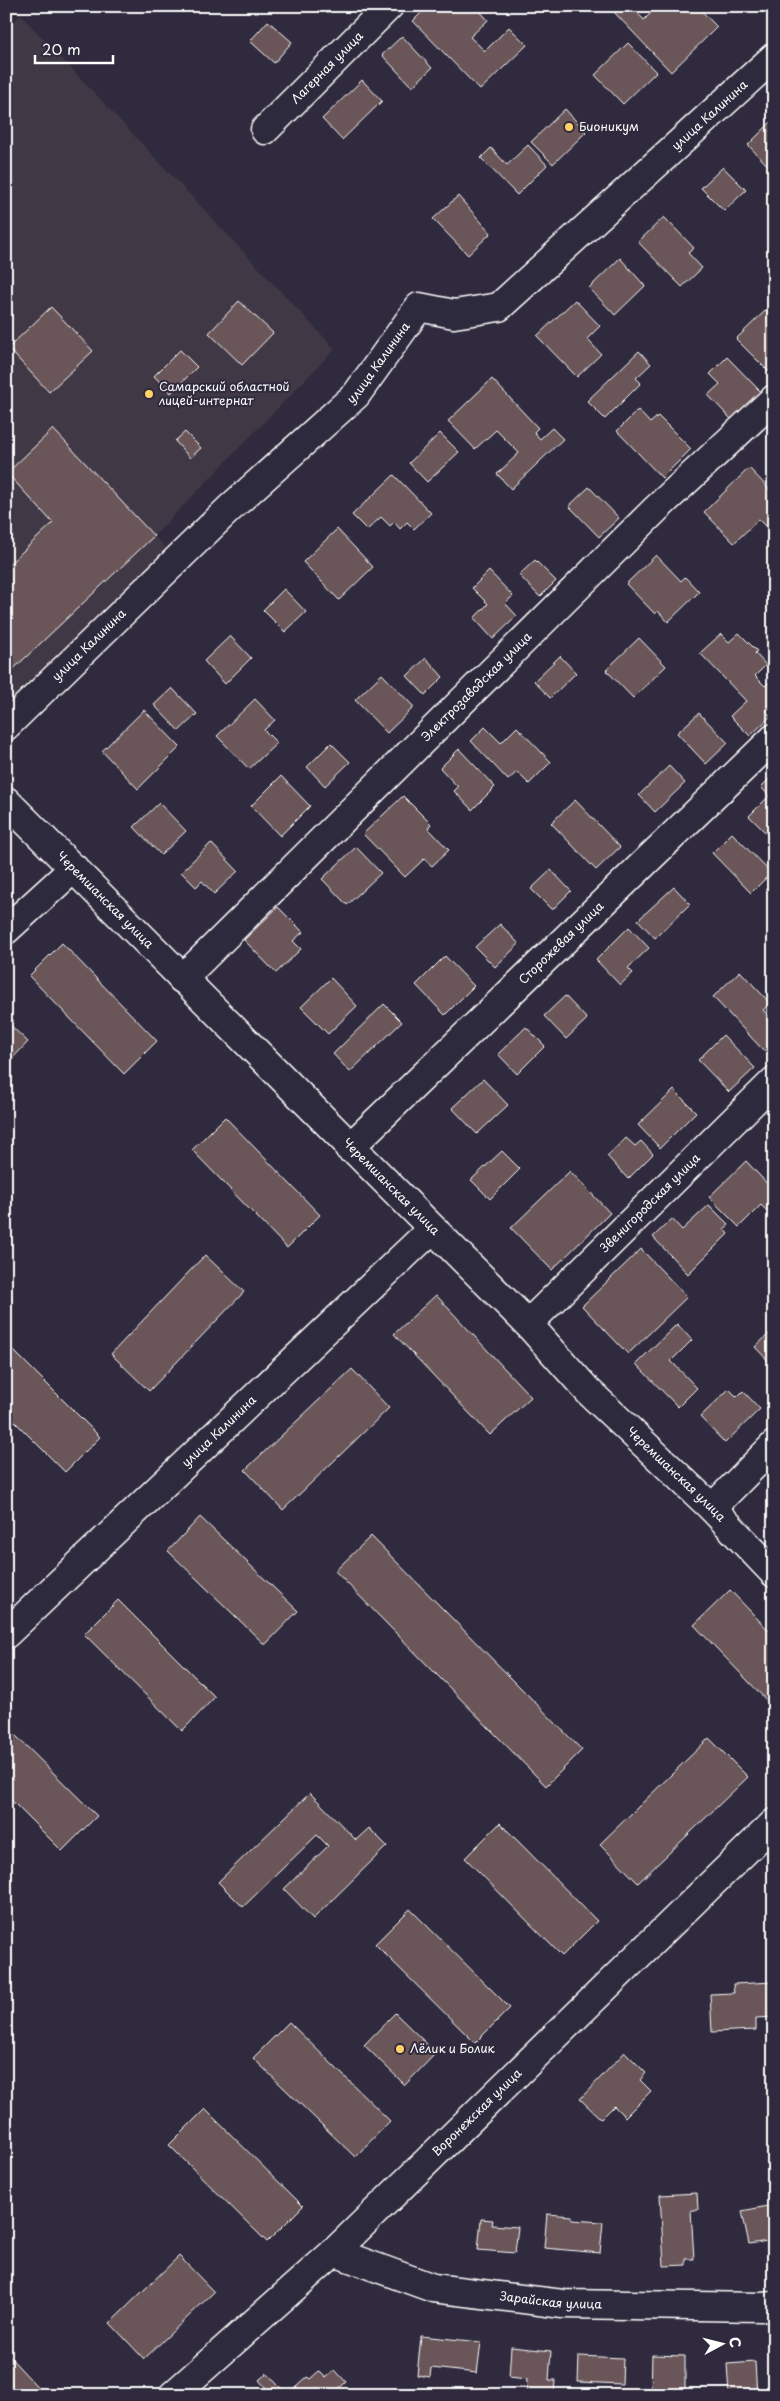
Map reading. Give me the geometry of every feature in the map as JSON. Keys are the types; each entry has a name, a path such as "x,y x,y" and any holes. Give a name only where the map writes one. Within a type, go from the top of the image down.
{"street":[{"name":"Лагерная улица","path":"265,130 389,6"},
{"name":"улица Калинина","path":"6,726 229,510 356,395 420,307 454,314 499,307 774,57"},
{"name":"Электрозаводская улица","path":"182,979 656,509 774,399"},
{"name":"Сторожевая улица","path":"349,1148 774,738"},
{"name":"Черемшанская улица","path":"6,801 349,1148 528,1324 588,1391 712,1508 774,1573"},
{"path":"6,930 74,868"},
{"name":"Звенигородская улица","path":"528,1324 774,1081"},
{"name":"улица Калинина","path":"6,1634 432,1230"},
{"path":"712,1508 774,1445"},
{"name":"Воронежская улица","path":"173,2395 334,2252 774,1824"},
{"name":"Зарайская улица","path":"334,2252 433,2288 563,2304 774,2306"}],"shaded area":[{"name":"Самарский областной лицей-интернат","path":"21,15 335,349 154,536 168,550 6,722 6,29"}],"building":[{"path":"428,6 475,6 488,20 470,37 485,51 509,27 527,45 480,90 413,21"},
{"path":"616,6 631,6 644,20 658,6 697,6 717,27 671,72 612,10"},
{"path":"268,21 292,42 274,63 250,41"},
{"path":"402,36 432,68 412,87 382,55"},
{"path":"628,43 656,72 623,104 595,75"},
{"path":"362,80 382,101 342,140 322,119"},
{"path":"565,109 586,132 553,164 531,142"},
{"path":"772,121 774,123 774,172 748,145"},
{"path":"528,145 547,165 517,195 481,158 491,148 507,165"},
{"path":"723,167 746,190 724,211 701,188"},
{"path":"458,196 491,233 468,255 433,219"},
{"path":"664,217 694,248 688,253 702,268 682,287 638,242"},
{"path":"620,258 645,286 615,315 589,288"},
{"path":"575,300 600,326 587,339 601,354 577,377 537,336"},
{"path":"239,301 273,333 242,365 209,333"},
{"path":"51,307 93,351 49,392 8,348"},
{"path":"766,310 774,318 774,365 768,371 736,339"},
{"path":"180,350 197,367 171,393 154,376"},
{"path":"639,351 651,364 636,378 641,383 605,419 587,401"},
{"path":"727,357 761,392 732,420 708,395 720,384 710,374"},
{"path":"492,379 538,428 534,432 540,439 552,428 563,439 511,489 497,474 519,453 496,430 475,449 448,421"},
{"path":"638,410 650,423 658,416 691,449 662,478 617,431"},
{"path":"53,429 154,536 6,676 6,567 53,523 7,473"},
{"path":"185,432 201,448 190,458 175,441"},
{"path":"440,433 459,452 427,482 409,463"},
{"path":"749,468 774,494 774,521 767,527 759,519 734,543 704,512"},
{"path":"394,475 431,513 414,529 407,522 400,529 394,522 390,526 381,517 367,530 352,515"},
{"path":"589,487 619,518 599,537 569,506"},
{"path":"337,529 373,567 339,600 303,562"},
{"path":"656,555 681,581 685,577 699,592 668,622 658,611 655,614 626,584"},
{"path":"535,560 556,581 540,597 519,575"},
{"path":"489,571 513,596 505,603 517,616 493,639 474,618 488,604 472,588"},
{"path":"284,589 306,612 285,632 263,610"},
{"path":"739,633 757,651 755,653 766,665 755,676 765,686 774,678 774,704 766,711 771,716 750,736 730,716 746,701 700,653 721,634 729,642"},
{"path":"230,636 251,658 225,684 204,661"},
{"path":"639,638 666,666 633,698 606,670"},
{"path":"560,656 576,673 550,698 534,681"},
{"path":"426,658 443,677 425,695 407,676"},
{"path":"382,674 414,707 387,733 355,700"},
{"path":"172,688 197,714 179,731 154,705"},
{"path":"255,699 275,720 264,730 277,743 249,769 217,736"},
{"path":"144,710 180,747 138,789 102,751"},
{"path":"699,713 728,743 706,764 677,733"},
{"path":"485,727 501,743 517,727 551,762 529,784 517,772 508,780 471,741"},
{"path":"331,743 350,762 325,786 307,767"},
{"path":"459,749 495,787 472,810 454,791 458,787 440,768"},
{"path":"669,766 685,783 655,812 639,795"},
{"path":"281,776 310,806 280,836 251,806"},
{"path":"772,776 774,778 774,841 749,816 769,796 761,787"},
{"path":"403,796 431,824 428,828 449,850 432,866 424,859 405,877 363,834"},
{"path":"575,800 620,847 596,870 551,823"},
{"path":"159,803 186,831 161,855 134,827"},
{"path":"732,833 771,873 751,893 712,853"},
{"path":"211,843 238,871 214,894 202,881 196,887 181,872"},
{"path":"356,847 381,873 347,905 322,879"},
{"path":"551,870 571,891 552,910 531,889"},
{"path":"674,887 690,904 655,938 638,920"},
{"path":"278,907 303,932 293,941 301,949 276,973 244,940"},
{"path":"500,924 519,944 495,967 475,947"},
{"path":"629,927 649,948 628,968 633,973 620,985 596,960"},
{"path":"62,943 157,1041 124,1074 29,976"},
{"path":"445,956 474,986 445,1015 416,985"},
{"path":"740,971 770,1003 763,1010 774,1022 774,1042 764,1051 713,997"},
{"path":"331,978 357,1006 328,1034 301,1007"},
{"path":"565,996 587,1019 566,1039 544,1016"},
{"path":"384,1004 402,1022 350,1072 333,1054"},
{"path":"6,1021 28,1042 6,1065"},
{"path":"526,1027 545,1046 517,1074 498,1054"},
{"path":"723,1035 755,1068 729,1092 698,1060"},
{"path":"483,1079 508,1105 477,1134 452,1108"},
{"path":"674,1090 696,1112 660,1148 638,1125"},
{"path":"225,1117 320,1215 287,1248 192,1150"},
{"path":"774,1126 774,1139 767,1133"},
{"path":"626,1138 635,1146 641,1141 653,1154 628,1179 607,1156"},
{"path":"502,1151 520,1169 490,1199 471,1180"},
{"path":"746,1161 774,1191 774,1205 767,1211 761,1205 739,1227 709,1197"},
{"path":"570,1171 610,1213 552,1270 511,1228"},
{"path":"709,1205 729,1225 724,1229 728,1234 688,1274 653,1237 672,1219 682,1230"},
{"path":"641,1249 687,1297 628,1354 582,1306"},
{"path":"205,1255 244,1292 149,1391 111,1354"},
{"path":"436,1295 531,1397 490,1435 394,1334"},
{"path":"677,1324 692,1340 671,1361 697,1388 678,1407 636,1364"},
{"path":"774,1329 774,1367 755,1347"},
{"path":"6,1343 100,1437 65,1472 6,1413"},
{"path":"352,1369 389,1408 283,1510 245,1470"},
{"path":"729,1389 737,1397 743,1391 760,1409 725,1443 700,1417"},
{"path":"774,1483 774,1494 768,1489"},
{"path":"200,1517 298,1611 265,1645 168,1551"},
{"path":"371,1536 582,1750 546,1786 335,1571"},
{"path":"730,1590 774,1636 774,1708 694,1625"},
{"path":"118,1600 215,1697 182,1731 84,1634"},
{"path":"6,1726 97,1816 62,1851 6,1795"},
{"path":"709,1738 748,1777 638,1883 600,1844"},
{"path":"310,1793 356,1840 369,1828 387,1846 313,1919 284,1889 328,1846 317,1835 243,1907 218,1882"},
{"path":"500,1823 597,1921 562,1956 465,1858"},
{"path":"410,1909 510,2008 475,2043 375,1944"},
{"path":"774,1982 774,2017 756,2018 756,2030 712,2032 710,1994 734,1993 733,1984"},
{"name":"Лёлик и Болик","path":"395,2013 436,2053 405,2085 364,2045"},
{"path":"289,2022 390,2121 355,2157 253,2058"},
{"path":"625,2052 646,2073 640,2080 651,2091 625,2117 614,2106 601,2119 580,2099"},
{"path":"205,2109 303,2206 267,2242 169,2145"},
{"path":"697,2193 698,2210 691,2210 694,2259 686,2259 686,2265 664,2266 660,2195"},
{"path":"773,2205 774,2240 749,2244 742,2211"},
{"path":"547,2214 572,2216 572,2220 603,2222 600,2253 544,2248"},
{"path":"481,2219 493,2220 492,2225 518,2227 515,2253 478,2250"},
{"path":"179,2256 214,2292 144,2359 110,2323"},
{"path":"421,2336 481,2342 477,2373 431,2368 430,2377 417,2375"},
{"path":"511,2347 551,2351 549,2380 555,2380 554,2395 526,2395 527,2379 509,2377"},
{"path":"6,2353 45,2395 6,2395"},
{"path":"652,2355 685,2356 685,2391 694,2391 694,2395 644,2395 644,2392 651,2392"},
{"path":"579,2356 623,2358 622,2384 578,2382"},
{"path":"755,2362 757,2395 729,2395 727,2364"},
{"path":"335,2370 346,2382 332,2395 287,2395 307,2377 310,2379 319,2371 326,2378"},
{"path":"267,2373 287,2395 272,2395 259,2380"}],"place":[{"name":"Бионикум","path":"569,127"},
{"name":"Самарский областной лицей-интернат","path":"149,394"},
{"name":"Лёлик и Болик","path":"400,2049"}]}
